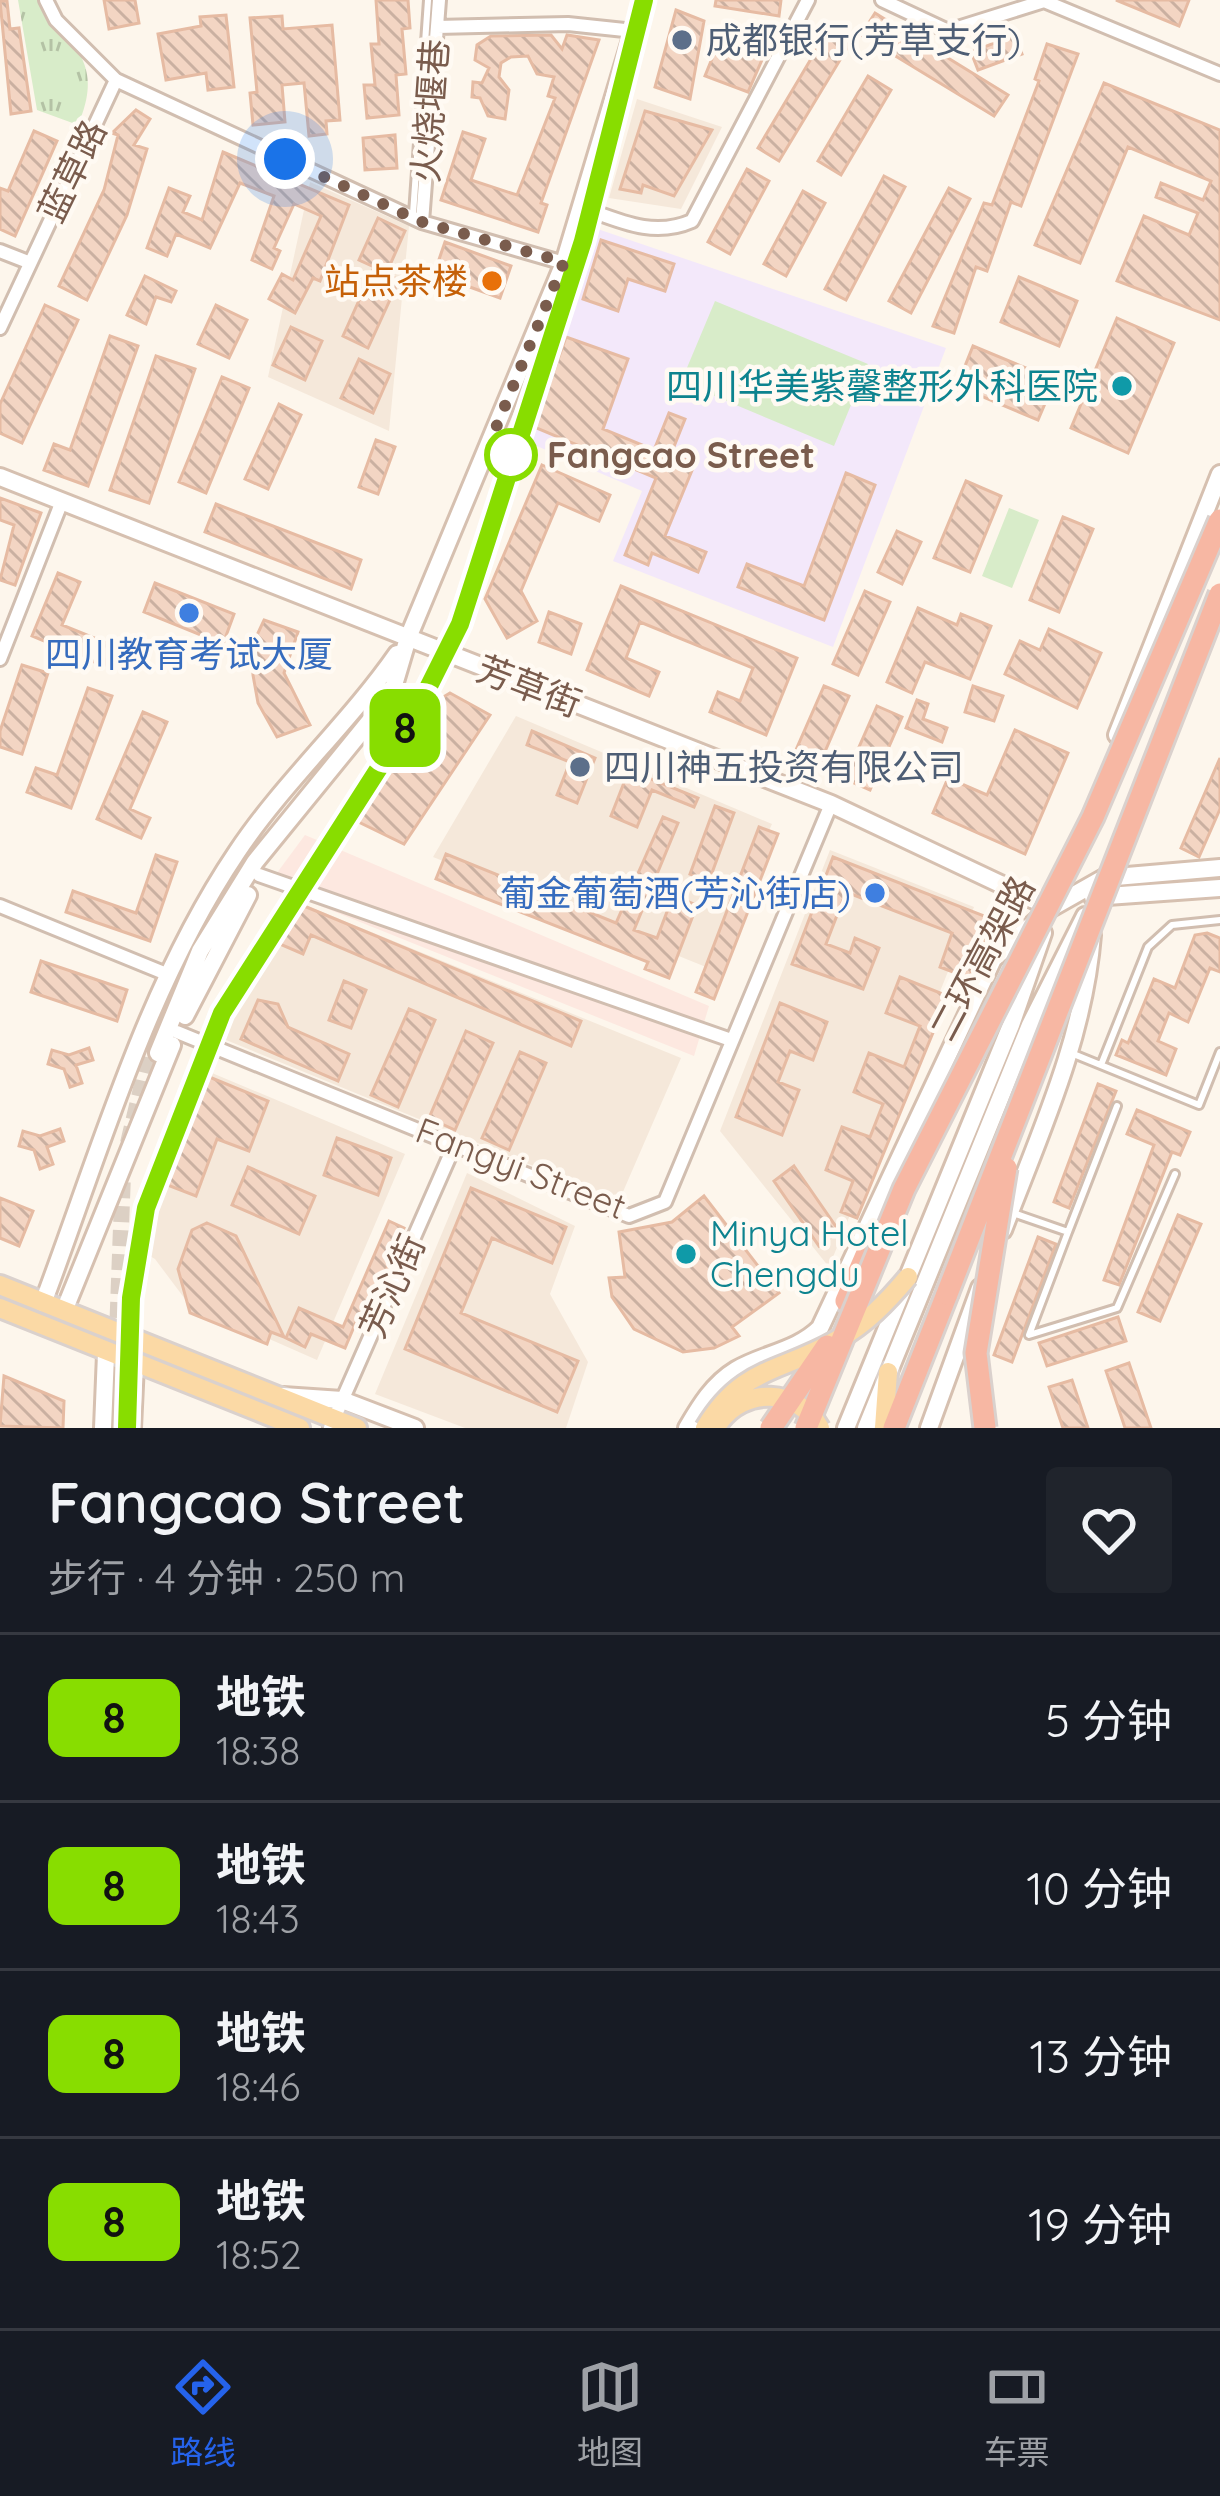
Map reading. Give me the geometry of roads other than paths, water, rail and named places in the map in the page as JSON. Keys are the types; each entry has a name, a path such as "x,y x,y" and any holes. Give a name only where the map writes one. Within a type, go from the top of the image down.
{"highway":[{"name":"二环高架路","path":"803,1425 904,1189 1093,817 1220,520"},
{"path":"894,1428 999,1137 1220,591"},
{"path":"985,1428 976,1352 984,1286 1004,1206 999,1137"},
{"path":"771,1428 826,1348 889,1202 904,1189"}],"main road":[{"path":"272,811 200,939 154,1052 200,952 255,862 392,695 408,638 564,262 643,0"},
{"path":"846,1428 970,1124 1220,474"},
{"name":"芳草街","path":"0,477 831,805 1051,908"},
{"path":"866,1428 999,1137 1030,1024 1104,878 1220,591"},
{"path":"43,1303 169,974 238,850 408,638"},
{"path":"64,1311 177,1032 281,833"},
{"path":"687,1428 706,1396 734,1372 808,1340 820,1328 993,958 1051,908 1104,878 1220,868"},
{"path":"1051,908 1095,897 1220,888"},
{"path":"929,1428 1071,1053 1088,984 1095,897"},
{"path":"705,1428 742,1382 848,1334 882,1307 908,1277"},
{"path":"0,1285 277,1396 335,1415 415,1428"},
{"path":"0,1308 301,1428"},
{"path":"106,1354 115,1422"},
{"path":"132,1428 135,1364"},
{"path":"884,1428 888,1372"},
{"path":"716,1428 737,1404 763,1396 801,1405 820,1428"},
{"path":"335,1415 357,1428"}],"street":[{"path":"46,0 56,20 116,80 417,220 564,262"},
{"name":"火烧堰巷","path":"417,220 439,0"},
{"path":"581,207 652,229 669,231 692,221 808,0"},
{"path":"882,0 948,31 1044,0 1220,74"},
{"path":"437,27 568,24 634,31"},
{"name":"蓝草路","path":"0,328 116,80"},
{"path":"0,251 28,262"},
{"path":"0,659 62,501"},
{"name":"Fangyi Street","path":"177,1032 629,1216 665,1202 831,805"},
{"path":"259,875 731,1040"},
{"path":"0,907 169,974"},
{"name":"芳沁街","path":"335,1415 455,1144"},
{"path":"803,1425 808,1340"}],"lane":[{"path":"417,220 428,0"},
{"path":"1101,1065 1148,947 1172,925 1220,920"},
{"path":"1071,1053 1199,1105 1220,1052"},
{"path":"1117,1106 1029,1335 1117,1308 1175,1174"},
{"path":"1010,1211 1069,1232"}],"tunnel":[{"path":"128,1143 150,1051"},
{"path":"114,1414 123,1174"}],"metro line":[{"name":"8","path":"127,1428 131,1298 146,1208 222,1013 325,844 420,704 460,624 583,241 644,0"}],"place":[{"name":"成都银行(芳草支行)","path":"682,40"},
{"name":"站点茶楼","path":"492,281"},
{"name":"四川华美紫馨整形外科医院","path":"1122,386"},
{"name":"Fangcao Street","path":"511,455"},
{"name":"四川教育考试大厦","path":"189,613"},
{"name":"四川神五投资有限公司","path":"580,767"},
{"name":"葡金葡萄酒(芳沁街店)","path":"875,893"},
{"name":"Minya Hotel Chengdu","path":"686,1254"}]}
